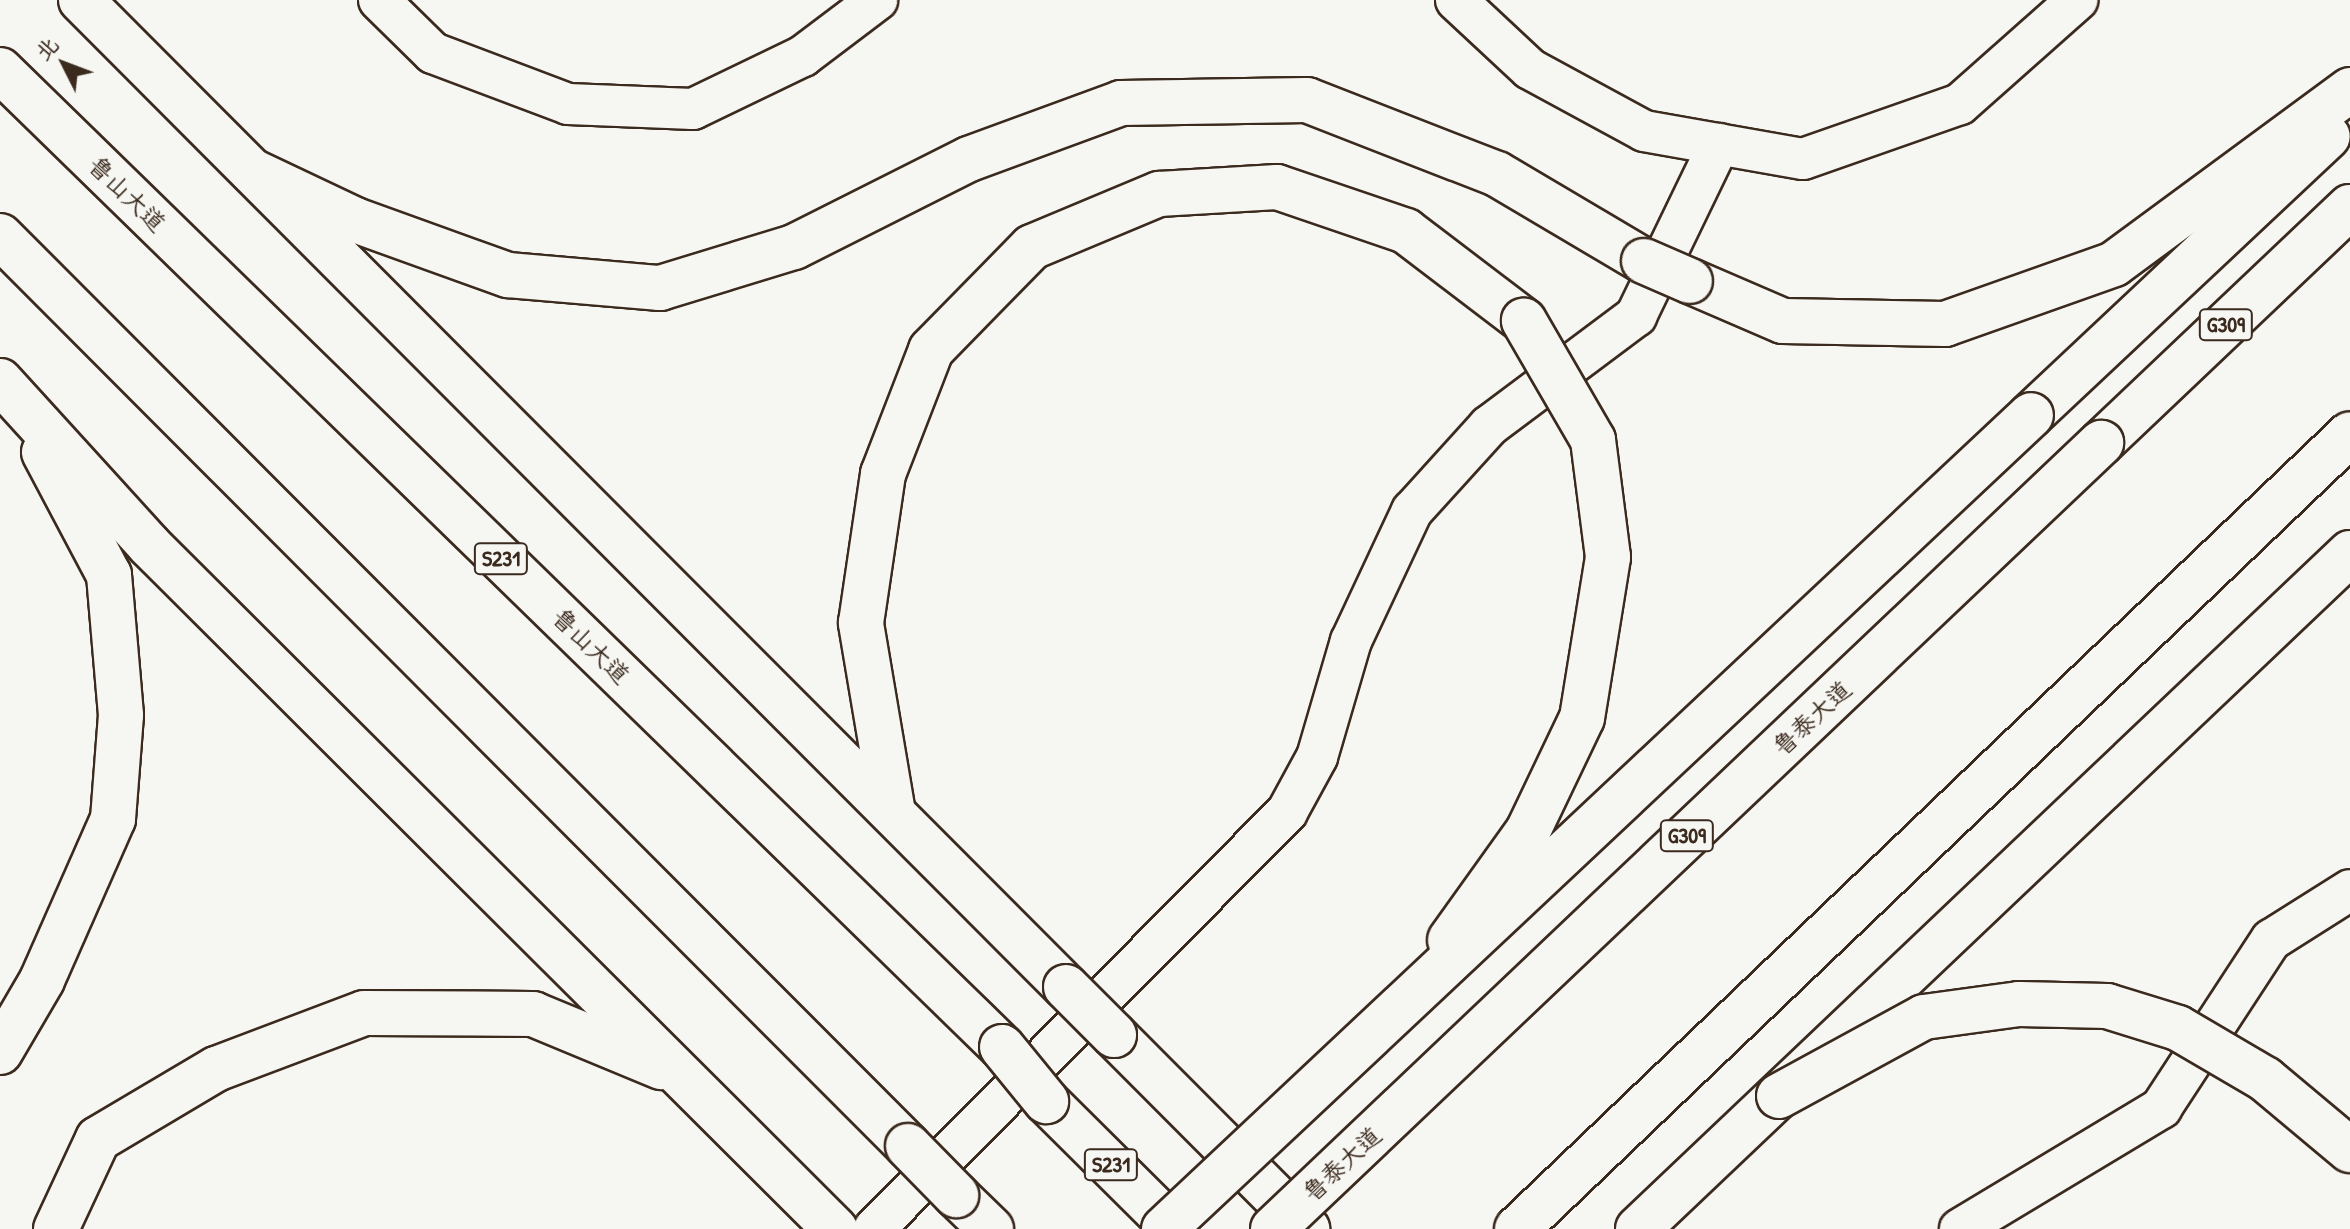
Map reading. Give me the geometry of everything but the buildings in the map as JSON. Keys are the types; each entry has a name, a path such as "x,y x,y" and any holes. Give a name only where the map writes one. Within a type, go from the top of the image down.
{"main road":[{"path":"81,0 1307,1229"},
{"name":"鲁山大道","path":"0,70 1002,1047 1046,1101 1175,1229"},
{"path":"252,171 355,220 508,275 660,288 794,247 969,159 1121,103 1307,100 1497,174 1644,261 1783,321 1945,324 2114,264 2350,90"},
{"path":"1164,1229 1388,1026 2350,115"},
{"path":"893,813 861,623 883,474 931,350 1032,247 1159,194 1277,187 1406,231 1524,321 1593,440 1608,557 1582,718 1528,831 1388,1026"},
{"name":"鲁泰大道","path":"1273,1229 2350,207"},
{"path":"0,236 991,1229"},
{"path":"0,1052 42,980 113,819 121,715 109,575 6,387"},
{"path":"6,387 149,545 833,1227"},
{"path":"1517,1229 2350,434"},
{"path":"1638,1229 2263,639 2350,553"},
{"path":"1779,1096 1924,1017 2019,1004 2107,1006 2178,1028 2265,1079 2350,1150"},
{"path":"56,1229 98,1139 216,1069 364,1013 533,1014 680,1075"}],"lane":[{"path":"379,0 433,53 568,104 693,109 803,56 877,0"},
{"path":"1456,0 1530,69 1644,131 1803,159 1960,104 2077,0"},
{"path":"874,1229 1287,812 1317,757 1351,641 1412,511 1489,426 1636,316 1719,144"},
{"path":"1960,1229 2161,1108 2271,940 2350,890"}]}
